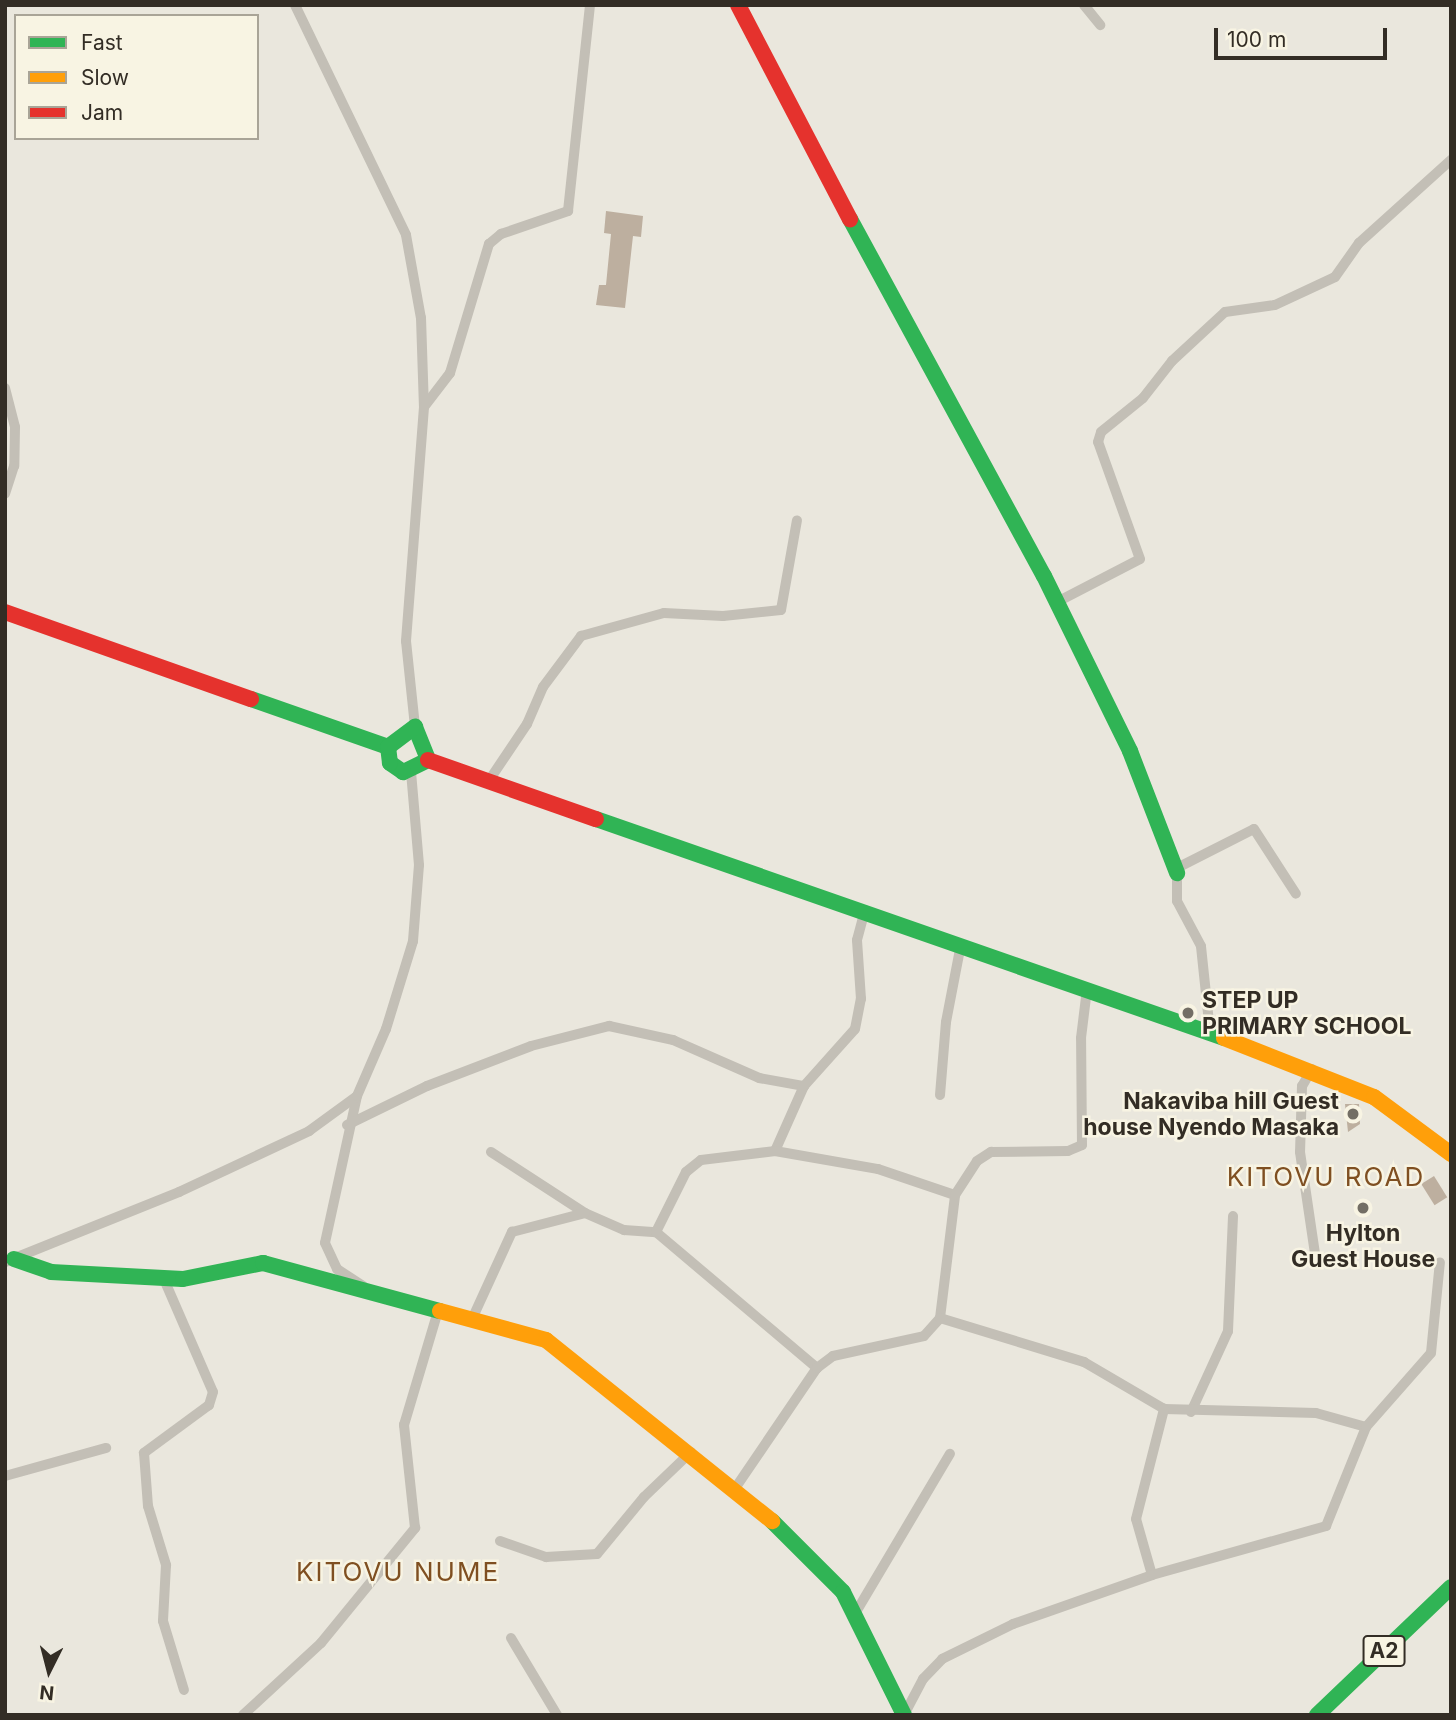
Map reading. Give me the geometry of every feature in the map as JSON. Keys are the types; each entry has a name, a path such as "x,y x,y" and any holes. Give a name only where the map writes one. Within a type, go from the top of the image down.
{"street":[{"path":"295,5 406,235 421,318 424,407 407,641 415,727 428,760 865,910 1312,1069 1374,1097 1451,1154"},
{"path":"424,407 450,373 489,244 501,234 568,211 590,5"},
{"path":"738,5 1057,602 1129,751 1177,873 1177,901 1201,946 1210,1032"},
{"path":"1084,5 1100,24"},
{"path":"1057,602 1140,559 1098,442 1101,432 1143,398 1172,361 1225,312 1275,305 1335,276 1359,243 1451,160"},
{"path":"5,388 15,427 14,466 5,494"},
{"path":"488,782 527,724 544,687 581,636 664,612 723,616 781,610 797,520"},
{"path":"5,612 388,747"},
{"path":"388,747 415,727"},
{"path":"388,747 390,763 411,771"},
{"path":"411,771 428,760"},
{"path":"372,1292 337,1269 325,1243 347,1125 386,1029 413,942 419,865 411,771"},
{"path":"1177,873 1183,863 1254,829 1296,894"},
{"path":"775,1152 804,1086 855,1029 861,1013 856,955 865,910"},
{"path":"940,1095 946,1022 961,944"},
{"path":"736,1487 817,1368 833,1356 924,1336 940,1318 955,1195 977,1161 991,1152 1068,1151 1082,1145 1081,1038 1087,989"},
{"path":"347,1125 427,1086 531,1046 609,1026 673,1040 759,1078 804,1086"},
{"path":"1312,1069 1302,1086 1300,1152 1315,1253"},
{"path":"10,1260 179,1192 309,1131 357,1096"},
{"path":"491,1152 585,1213 624,1230 656,1232 817,1368"},
{"path":"656,1232 693,1164 775,1152 878,1169 955,1195"},
{"path":"473,1317 512,1232 585,1213"},
{"path":"1191,1412 1228,1331 1233,1216"},
{"path":"10,1260 51,1272 163,1277 199,1277 263,1263 372,1292 437,1314 473,1317 546,1340 736,1487 792,1537 856,1612 904,1715"},
{"path":"904,1715 923,1679 942,1658 1013,1624 1152,1576 1326,1526 1366,1427 1431,1353 1440,1262"},
{"path":"163,1277 212,1392 209,1405 144,1453 148,1506 166,1565 163,1620 184,1690"},
{"path":"243,1715 321,1643 415,1528 404,1425 437,1314"},
{"path":"940,1318 1084,1362 1164,1409 1191,1412 1316,1413 1366,1427"},
{"path":"1152,1576 1136,1519 1164,1409"},
{"path":"5,1476 106,1448"},
{"path":"500,1541 546,1557 597,1554 644,1497 691,1452"},
{"path":"856,1612 950,1454"},
{"name":"A2","path":"1317,1715 1451,1587"},
{"path":"511,1639 557,1715"}],"building":[{"path":"606,211 643,216 641,237 633,236 625,308 596,305 599,285 606,285 611,234 604,233"},
{"name":"Nakaviba hill Guest house Nyendo Masaka","path":"1345,1104 1359,1104 1360,1124 1348,1132"},
{"path":"1434,1176 1447,1197 1435,1205 1421,1184"}],"traffic: fast":[{"path":"850,219 1044,576 1130,751 1177,873"},
{"path":"251,699 388,747"},
{"path":"415,727 428,760 403,772 390,763 388,747 415,727"},
{"path":"596,819 1224,1038"},
{"path":"14,1259 51,1272 183,1279 263,1263 440,1311"},
{"path":"772,1521 843,1592 904,1715"},
{"path":"1317,1715 1451,1587"}],"traffic: slow":[{"path":"1224,1038 1374,1097 1451,1154"},
{"path":"440,1311 546,1340 772,1521"}],"traffic: jam":[{"path":"738,5 850,219"},
{"path":"5,612 251,699"},
{"path":"428,760 596,819"}],"place":[{"name":"STEP UP PRIMARY SCHOOL","path":"1188,1013"},
{"name":"Nakaviba hill Guest house Nyendo Masaka","path":"1353,1114"},
{"name":"Hylton Guest House","path":"1363,1208"}],"district":[{"name":"KITOVU ROAD","path":"1326,1177"},
{"name":"KITOVU NUME","path":"398,1572"}]}
